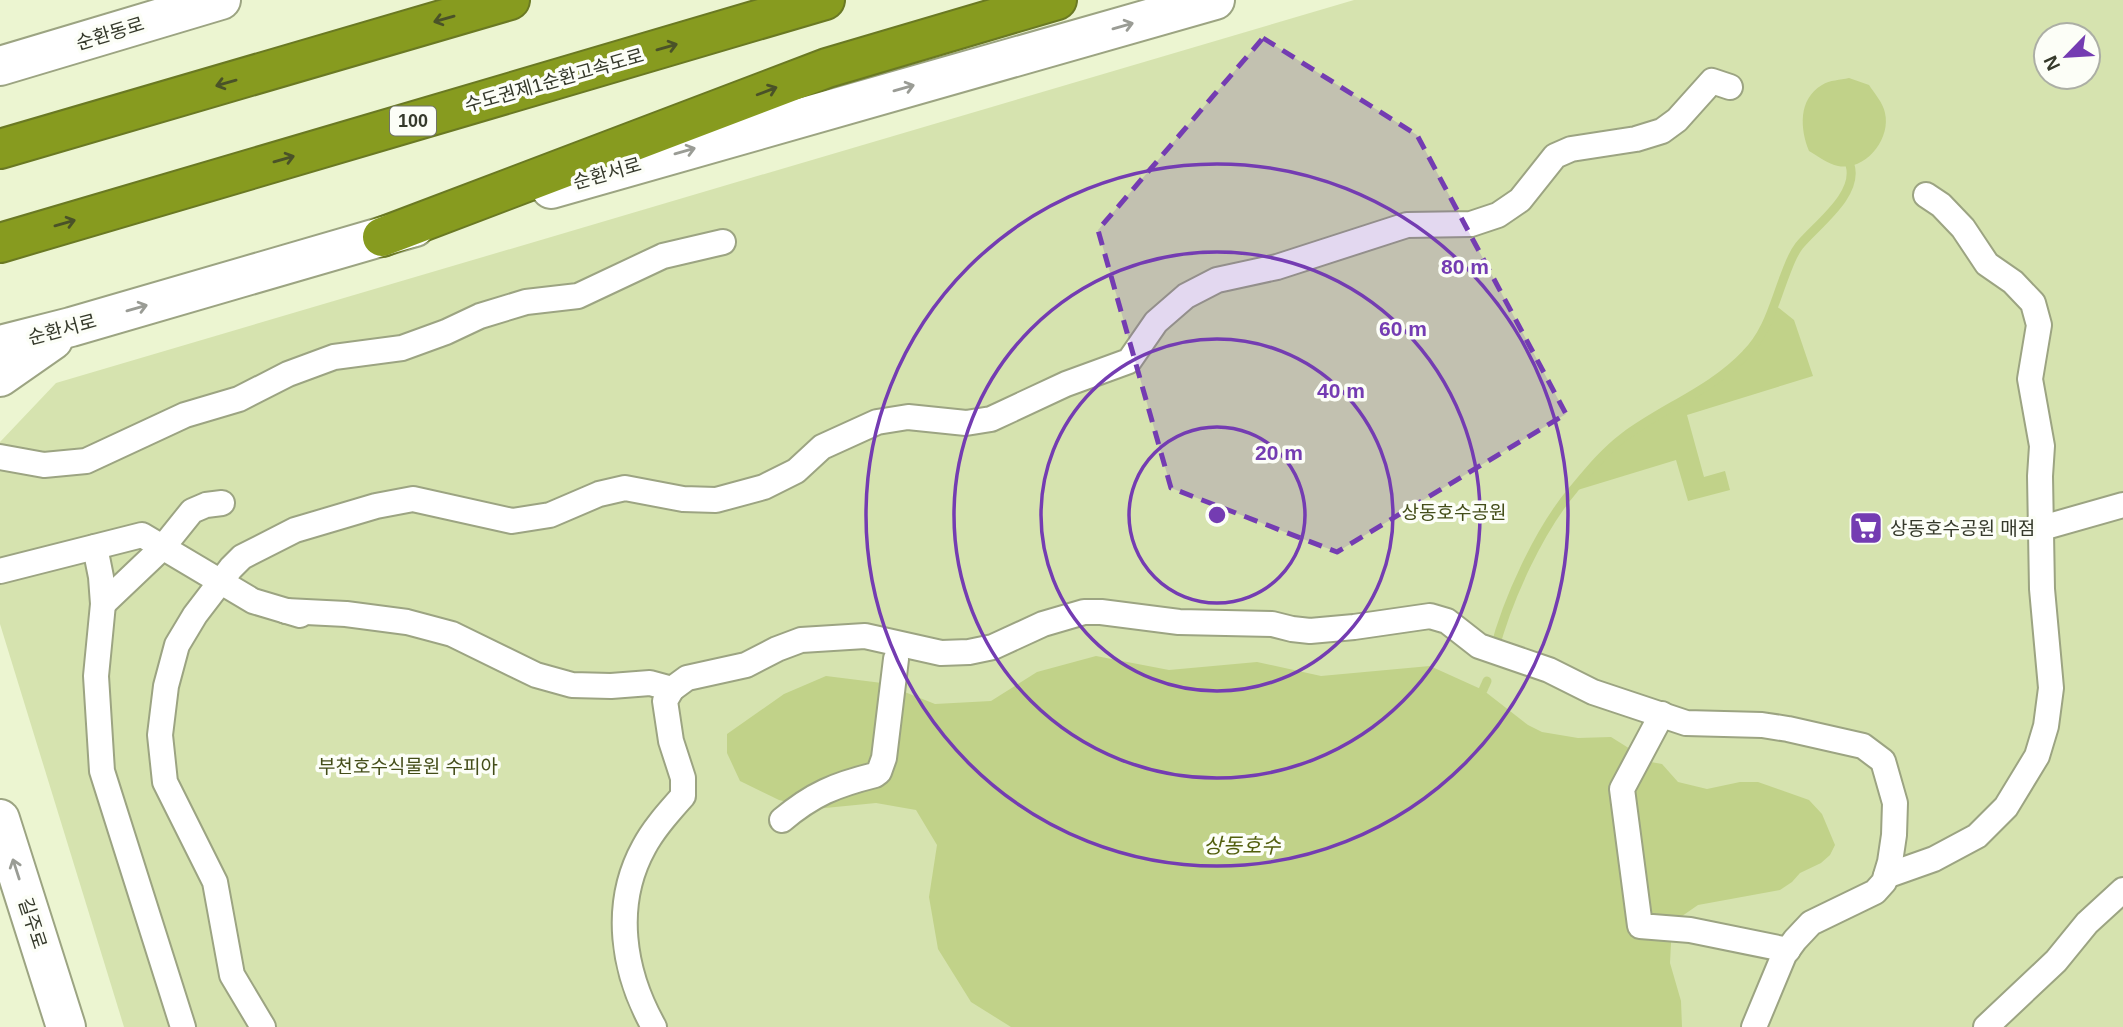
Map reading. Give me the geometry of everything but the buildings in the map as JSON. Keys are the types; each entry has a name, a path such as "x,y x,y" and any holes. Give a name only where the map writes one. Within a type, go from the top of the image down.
{"highway":[{"path":"0,149 510,0"},
{"name":"수도권제1순환고속도로","path":"0,243 825,0"},
{"path":"382,237 827,68 1056,0"}],"street":[{"name":"순환동로","path":"0,66 221,0"},
{"name":"순환서로","path":"0,345 1215,0"},
{"path":"0,55 68,46"},
{"path":"263,1027 232,975 215,882 165,782 160,735 166,686 177,645 195,615 242,557 295,530 376,506 413,499 512,521 550,515 599,494 625,488 682,499 716,500 764,487 796,471 822,447 877,422 908,417 966,422 991,419 1066,384 1129,361 1156,322 1186,296 1217,281 1321,254 1407,225 1471,224 1498,215 1520,200 1555,156 1571,149 1636,139 1662,131 1676,120 1712,81 1730,87"},
{"path":"1886,876 1934,859 1977,836 2006,807 2037,756 2046,726 2051,688 2042,589 2042,446 2030,379 2039,325 2033,303 2013,282 1987,264 1963,228 1941,205 1926,195"},
{"path":"0,457 44,465 86,461 185,415 239,399 288,374 334,356 402,348 480,316 526,302 578,296 663,256 723,242"},
{"path":"0,377 71,327"},
{"path":"103,604 163,547 192,511 206,505 222,503"},
{"path":"2042,528 2123,505"},
{"path":"0,571 142,535 253,601 324,621"},
{"path":"94,547 101,577 103,604 96,676 103,771 183,1027"},
{"path":"286,611 346,614 418,625 452,634 536,675 572,685 611,686 650,682 672,689"},
{"path":"654,1027 633,980 624,933 624,910 629,886 644,848 684,796 683,778 674,751 665,701 672,689 687,678 746,665 801,640 865,636 941,653 968,652 993,647 1042,624 1084,612 1192,622 1272,624 1310,631 1430,616 1447,621 1479,646 1549,670 1593,692 1686,723 1762,725 1863,746 1884,761 1895,803 1894,835 1886,876 1875,892 1811,923 1788,950 1754,1027"},
{"path":"788,815 820,793 879,772 884,758 896,659"},
{"path":"1662,714 1622,789 1640,926 1690,930 1788,950"},
{"name":"길주로","path":"0,819 66,1027"},
{"path":"1986,1027 2056,961 2087,923 2123,890"}],"highlighted area":[{"path":"1263,38 1417,135 1566,414 1337,552 1171,488 1098,230"}],"green space":[{"name":"상동호수공원","path":"1354,0 2123,0 2123,1027 124,1027 0,624 0,442 56,383"}],"water":[{"path":"1849,78 1869,85 1882,106 1886,123 1880,143 1867,158 1848,166 1838,166 1809,151 1803,115 1814,91 1828,82"},
{"path":"1775,305 1794,320 1813,376 1687,415 1704,477 1725,471 1730,490 1688,501 1676,460 1571,492 1616,443 1730,370 1762,335"},
{"name":"상동호수","path":"1096,656 1169,670 1257,662 1321,676 1430,666 1483,690 1528,725 1542,732 1578,738 1611,737 1651,762 1662,764 1678,782 1707,789 1740,782 1758,782 1809,800 1822,814 1835,845 1830,855 1821,863 1800,873 1780,890 1698,905 1672,923 1670,963 1681,1001 1682,1027 1011,1027 971,1002 938,949 929,897 937,845 916,810 876,803 815,809 779,800 740,781 727,753 727,734 784,694 826,676 882,683 935,704 991,701 1037,672"}],"waterway":[{"path":"1494,651 1507,610 1526,566 1560,506 1590,469 1617,443 1639,426 1703,389 1732,367 1754,345 1770,317 1794,253 1834,209 1848,187 1850,165"},
{"path":"1483,690 1487,681"}],"place":[{"name":"상동호수공원 매점","path":"1866,528"}],"park label":[{"name":"부천호수식물원 수피아","path":"408,766"}]}
